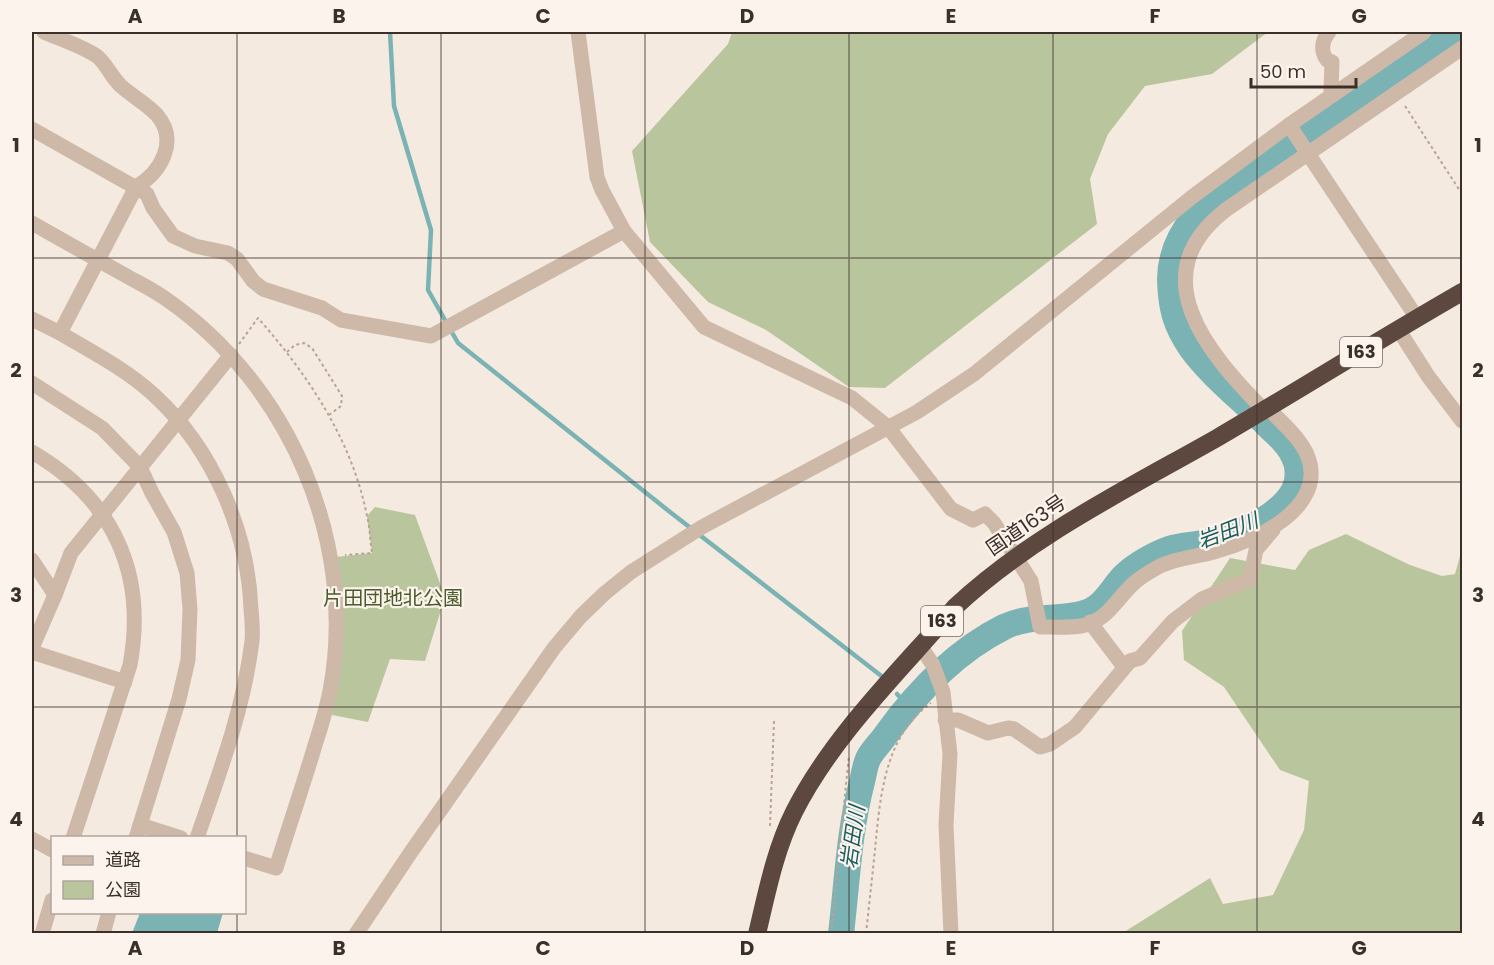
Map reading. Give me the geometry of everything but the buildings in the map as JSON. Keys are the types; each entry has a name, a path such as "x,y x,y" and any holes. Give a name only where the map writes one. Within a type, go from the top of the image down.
{"highway":[{"name":"国道163号","path":"757,933 770,875 782,839 812,781 841,740 955,607 1015,557 1096,506 1462,292"}],"street":[{"path":"44,32 99,58 121,86 156,114 166,133 166,154 150,179 136,187 60,333"},
{"path":"578,32 597,177 624,231 704,327 852,398 888,427 951,509 973,520 985,514 994,523 1031,581 1040,627 1083,626 1108,613 1133,584 1161,566 1172,561 1220,551 1258,536 1290,515 1305,497 1311,467 1309,459 1299,442 1260,412 1226,370 1198,329 1185,293 1186,266 1199,237 1227,208 1307,151 1462,48"},
{"path":"1329,32 1325,36 1322,50 1327,60 1332,62 1331,91 1333,95"},
{"path":"356,933 554,648 581,616 605,593 631,572 702,527 917,412 974,374 1192,196 1424,32"},
{"path":"1291,127 1417,318"},
{"path":"32,129 147,194 153,208 173,236 195,246 228,253 263,289 322,308 341,320 422,335 431,336 441,331 624,231"},
{"path":"32,223 165,298 198,323 231,355 257,387 285,430 313,491 330,556 336,609 336,643 327,708 276,868 246,859"},
{"path":"32,319 60,333 124,373 153,394 178,419 206,460 225,496 241,540 250,590 252,638 243,692 197,836"},
{"path":"1398,329 1428,376 1457,403 1462,421"},
{"path":"126,682 32,650 70,553 231,355"},
{"path":"32,383 102,428 140,467 152,494 174,532 187,573 190,609 189,660 138,831 174,836"},
{"path":"32,452 79,486 102,512 127,564 136,612 135,640 126,682 73,836"},
{"path":"945,720 958,720 988,733 1003,728 1014,729 1040,747 1050,744 1075,727 1124,667 1130,661 1140,658 1173,621 1202,599 1250,579 1256,550 1277,524"},
{"path":"32,560 55,595"},
{"path":"1090,622 1124,667"},
{"path":"921,647 933,665 943,694 950,754 946,825 951,933"},
{"path":"32,839 51,849"},
{"path":"42,933 51,903"},
{"path":"103,933 108,914"}],"path":[{"path":"1396,93 1462,194"},
{"path":"231,355 258,318 305,375 329,415 350,462 362,497 372,553 330,556"},
{"path":"287,352 296,345 304,343 312,348 342,396 341,406 329,415"},
{"path":"866,933 880,796 889,765 898,741 912,720 943,694"},
{"path":"769,833 774,721"},
{"path":"831,933 850,757 848,748 841,740"}],"green space":[{"path":"732,32 1268,32 1212,74 1145,86 1108,134 1090,179 1097,224 885,388 849,387 766,330 708,302 650,242 632,151 728,44"},
{"name":"片田団地北公園","path":"375,507 415,515 445,597 425,661 390,659 368,722 332,715 342,646 342,608 336,557 372,553 367,516"},
{"path":"1346,534 1410,565 1442,576 1455,574 1462,549 1462,933 1121,934 1210,878 1223,904 1273,895 1304,830 1309,781 1280,770 1224,687 1184,660 1182,631 1230,558 1295,570 1309,550"}],"water":[{"path":"139,914 223,914 217,933 132,933"}],"waterway":[{"path":"390,32 394,106 431,230 428,290 458,343 884,678"},
{"name":"岩田川","path":"841,934 851,838 866,763 897,720 938,674 970,648 1004,627 1026,620 1071,616 1092,610 1105,599 1124,576 1145,560 1169,549 1211,541 1246,529 1269,516 1288,500 1296,486 1297,477 1296,463 1291,451 1286,443 1200,359 1178,324 1171,299 1170,280 1176,247 1193,218 1209,202 1457,32"},
{"path":"897,694 907,705"}]}
